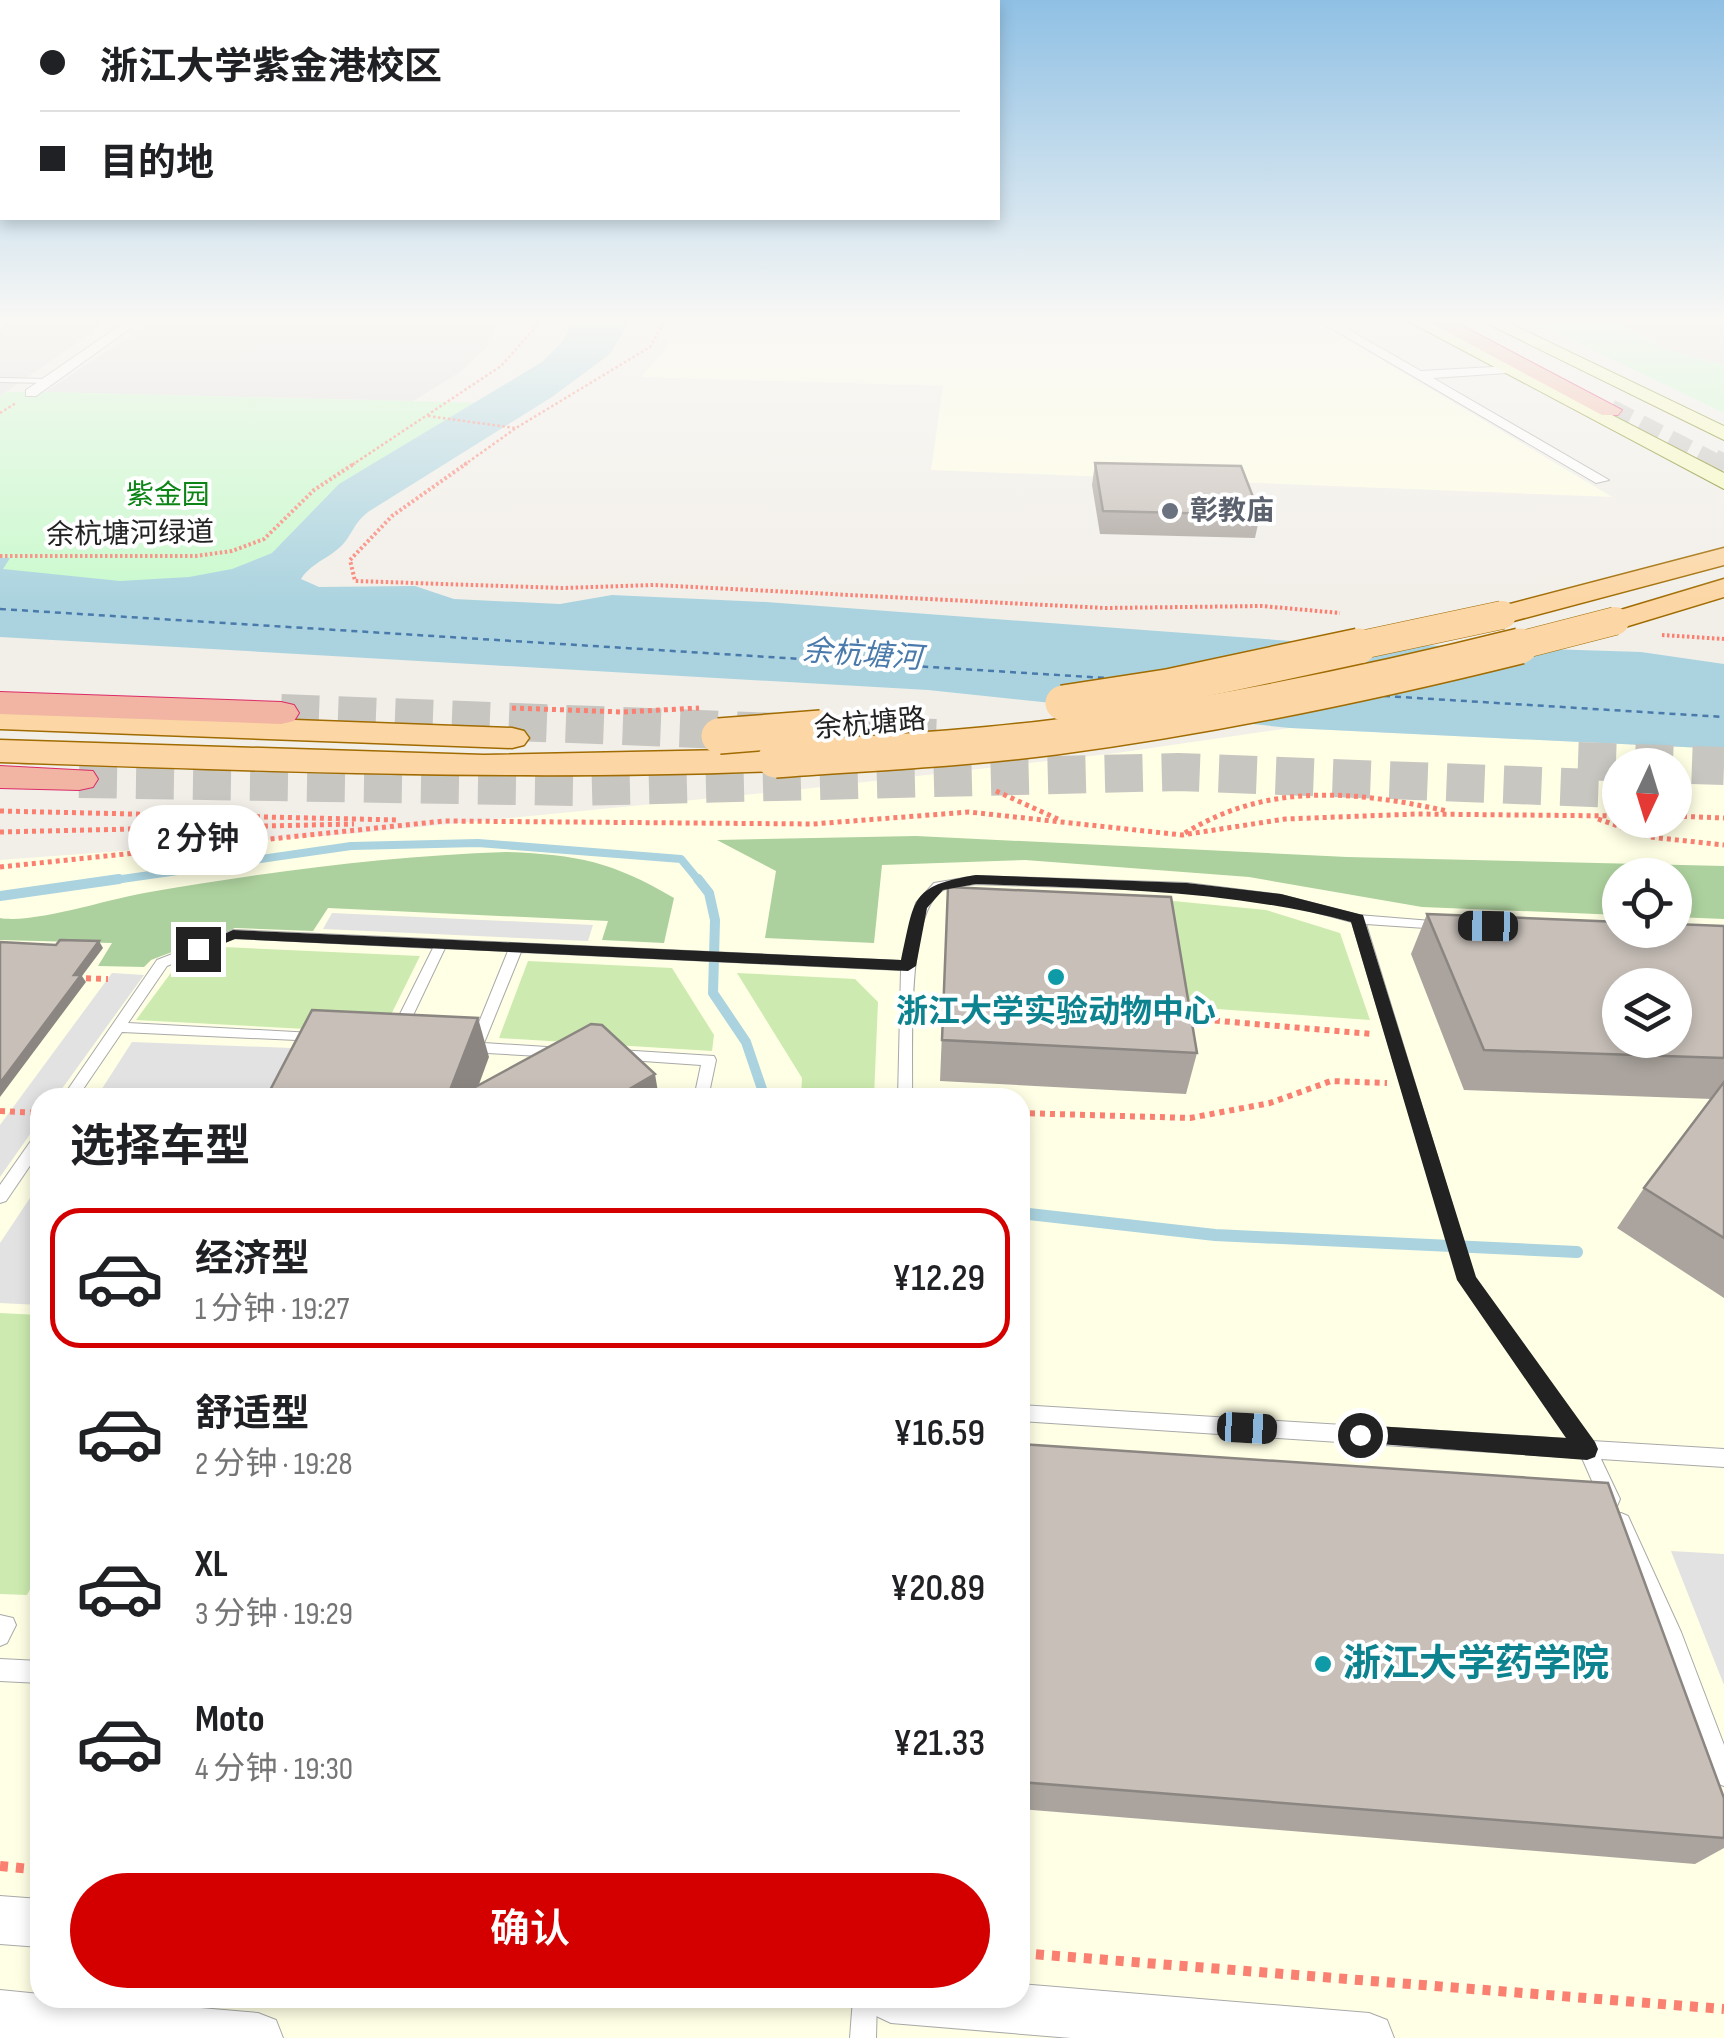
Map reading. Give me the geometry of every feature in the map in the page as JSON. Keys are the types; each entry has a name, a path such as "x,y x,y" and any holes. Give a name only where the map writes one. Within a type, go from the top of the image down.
{"highway":[{"path":"0,703 281,713"},
{"path":"0,777 78,779"}],"main road":[{"path":"1595,415 1724,482"},
{"path":"1685,415 1724,434"},
{"name":"余杭塘路","path":"0,719 524,739 719,736 1001,713 1338,653 1502,615 1724,556"},
{"name":"余杭塘路","path":"0,752 622,768 974,746 1276,701 1475,659 1724,588"}],"street":[{"path":"1490,415 1601,480"},
{"path":"0,1920 30,1922"},
{"path":"1010,2008 1369,2038"},
{"path":"0,2014 258,2038"}],"lane":[{"path":"904,1088 908,966 920,906 938,886 976,880 1187,887 1281,898 1358,918 1449,925"},
{"path":"1358,918 1467,1280 1587,1449 1674,1639 1724,1776"},
{"path":"76,1088 162,963 233,934 908,966"},
{"path":"410,1044 393,1042 441,944"},
{"path":"476,1047 516,948"},
{"path":"118,1027 334,1039"},
{"path":"459,1046 573,1052"},
{"path":"593,1054 710,1060 703,1088"},
{"path":"0,1197 30,1154"},
{"path":"1030,1414 1724,1458"},
{"path":"0,1625 6,1625 0,1636"},
{"path":"0,1670 30,1672"},
{"path":"862,2038 864,2008"}],"path":[{"path":"537,415 368,536 350,560 355,581 563,588 654,586 1105,608 1262,606 1358,614"},
{"path":"426,416 516,428"},
{"name":"余杭塘河绿道","path":"0,556 196,556 232,551 264,538 314,490 426,416"},
{"path":"1647,634 1724,639"},
{"path":"996,791 1066,822"},
{"path":"1182,835 1203,819 1242,803 1286,796 1352,795 1408,802 1463,815"},
{"path":"0,811 813,824 970,812 1182,835 1285,819 1602,816"},
{"path":"1592,816 1650,837 1724,845"},
{"path":"1692,817 1724,818"},
{"path":"0,832 444,821"},
{"path":"0,867 406,822"},
{"path":"70,978 108,980"},
{"path":"1174,1016 1393,1036"},
{"path":"1030,1114 1190,1118 1270,1103 1331,1082 1408,1084"},
{"path":"0,1111 30,1112"},
{"path":"0,1866 30,1869"},
{"path":"1030,1955 1724,2009"}],"shaded area":[{"path":"939,415 1475,415 1612,497 931,470"},
{"path":"1290,728 1724,749 1724,2038 0,2038 0,860 349,834 795,790 1117,753"},
{"path":"332,913 593,925 588,941 323,929"},
{"path":"112,973 144,975 62,1088 30,1088 30,1134 0,1177 0,1125"},
{"path":"132,1042 317,1049 297,1088 102,1088"},
{"path":"30,1198 30,1304 0,1303 0,1243"},
{"path":"1671,1551 1724,1554 1724,1685"}],"green space":[{"name":"紫金园","path":"0,415 470,415 276,559 188,596 0,584"},
{"path":"916,836 1347,857 1602,863 1602,914 1422,907 1249,877 1025,860 882,865 874,943 765,938 776,871 717,840"},
{"path":"506,852 593,862 674,898 664,943 602,940 608,921 328,908 313,931 235,928 151,960 144,967 98,966 112,943 0,940 0,918 33,917 150,892 283,872 372,861"},
{"path":"1692,865 1724,866 1724,919 1692,918"},
{"path":"1122,896 1266,910 1340,933 1370,1020 1190,1007 1173,929"},
{"path":"223,947 420,956 382,1033 136,1020 176,966"},
{"path":"528,961 672,968 714,1035 712,1051 499,1038"},
{"path":"737,973 855,979 878,1002 874,1088 801,1088 802,1078"},
{"path":"0,1313 30,1314 30,1589 27,1595 0,1594"}],"water":[{"name":"余杭塘河","path":"454,415 523,415 368,512 344,543 301,579 319,587 415,586 454,599 560,604 612,595 766,602 1291,641 1641,652 1724,664 1724,749 1290,728 928,690 0,637 0,558 10,558 3,569 120,581 189,577 232,569 272,553 339,484"}],"building":[{"path":"1095,463 1241,466 1260,515 1103,511"},
{"name":"浙江大学实验动物中心","path":"948,887 1171,897 1197,1053 942,1040"},
{"path":"1427,914 1602,921 1602,948 1692,948 1692,925 1724,926 1724,1058 1692,1057 1692,968 1602,968 1602,1054 1484,1050"},
{"path":"60,940 99,941 74,975 81,975 0,1083 0,942 56,945"},
{"path":"312,1010 478,1018 451,1088 271,1088"},
{"path":"591,1024 602,1025 655,1074 631,1088 473,1088"},
{"path":"1724,1082 1724,1238 1644,1188"},
{"name":"浙江大学药学院","path":"1030,1445 1608,1483 1724,1798 1724,1838 1030,1783"}],"waterway":[{"path":"101,882 351,846 478,843 681,859 700,882"},
{"path":"0,896 119,879"},
{"path":"698,879 709,893 715,920 713,993 746,1042 762,1088"},
{"path":"1030,1214 1215,1235 1577,1252"}],"ferry route":[{"path":"0,609 1106,678"},
{"path":"1384,696 1724,717"}],"tunnel":[{"path":"1620,415 1716,465"},
{"path":"1712,463 1716,465"},
{"path":"1716,465 1724,469"},
{"path":"281,713 936,738"},
{"path":"1578,761 1724,766"},
{"path":"79,779 577,787 1178,772 1602,788"}],"place":[{"name":"彰教庙","path":"1170,511"},
{"name":"浙江大学实验动物中心","path":"1056,977"},
{"name":"浙江大学药学院","path":"1323,1664"}],"route":[{"path":"198,949 233,934 908,966 920,906 938,886 976,880 1187,887 1281,898 1358,918 1467,1280 1587,1449 1360,1435"}]}
